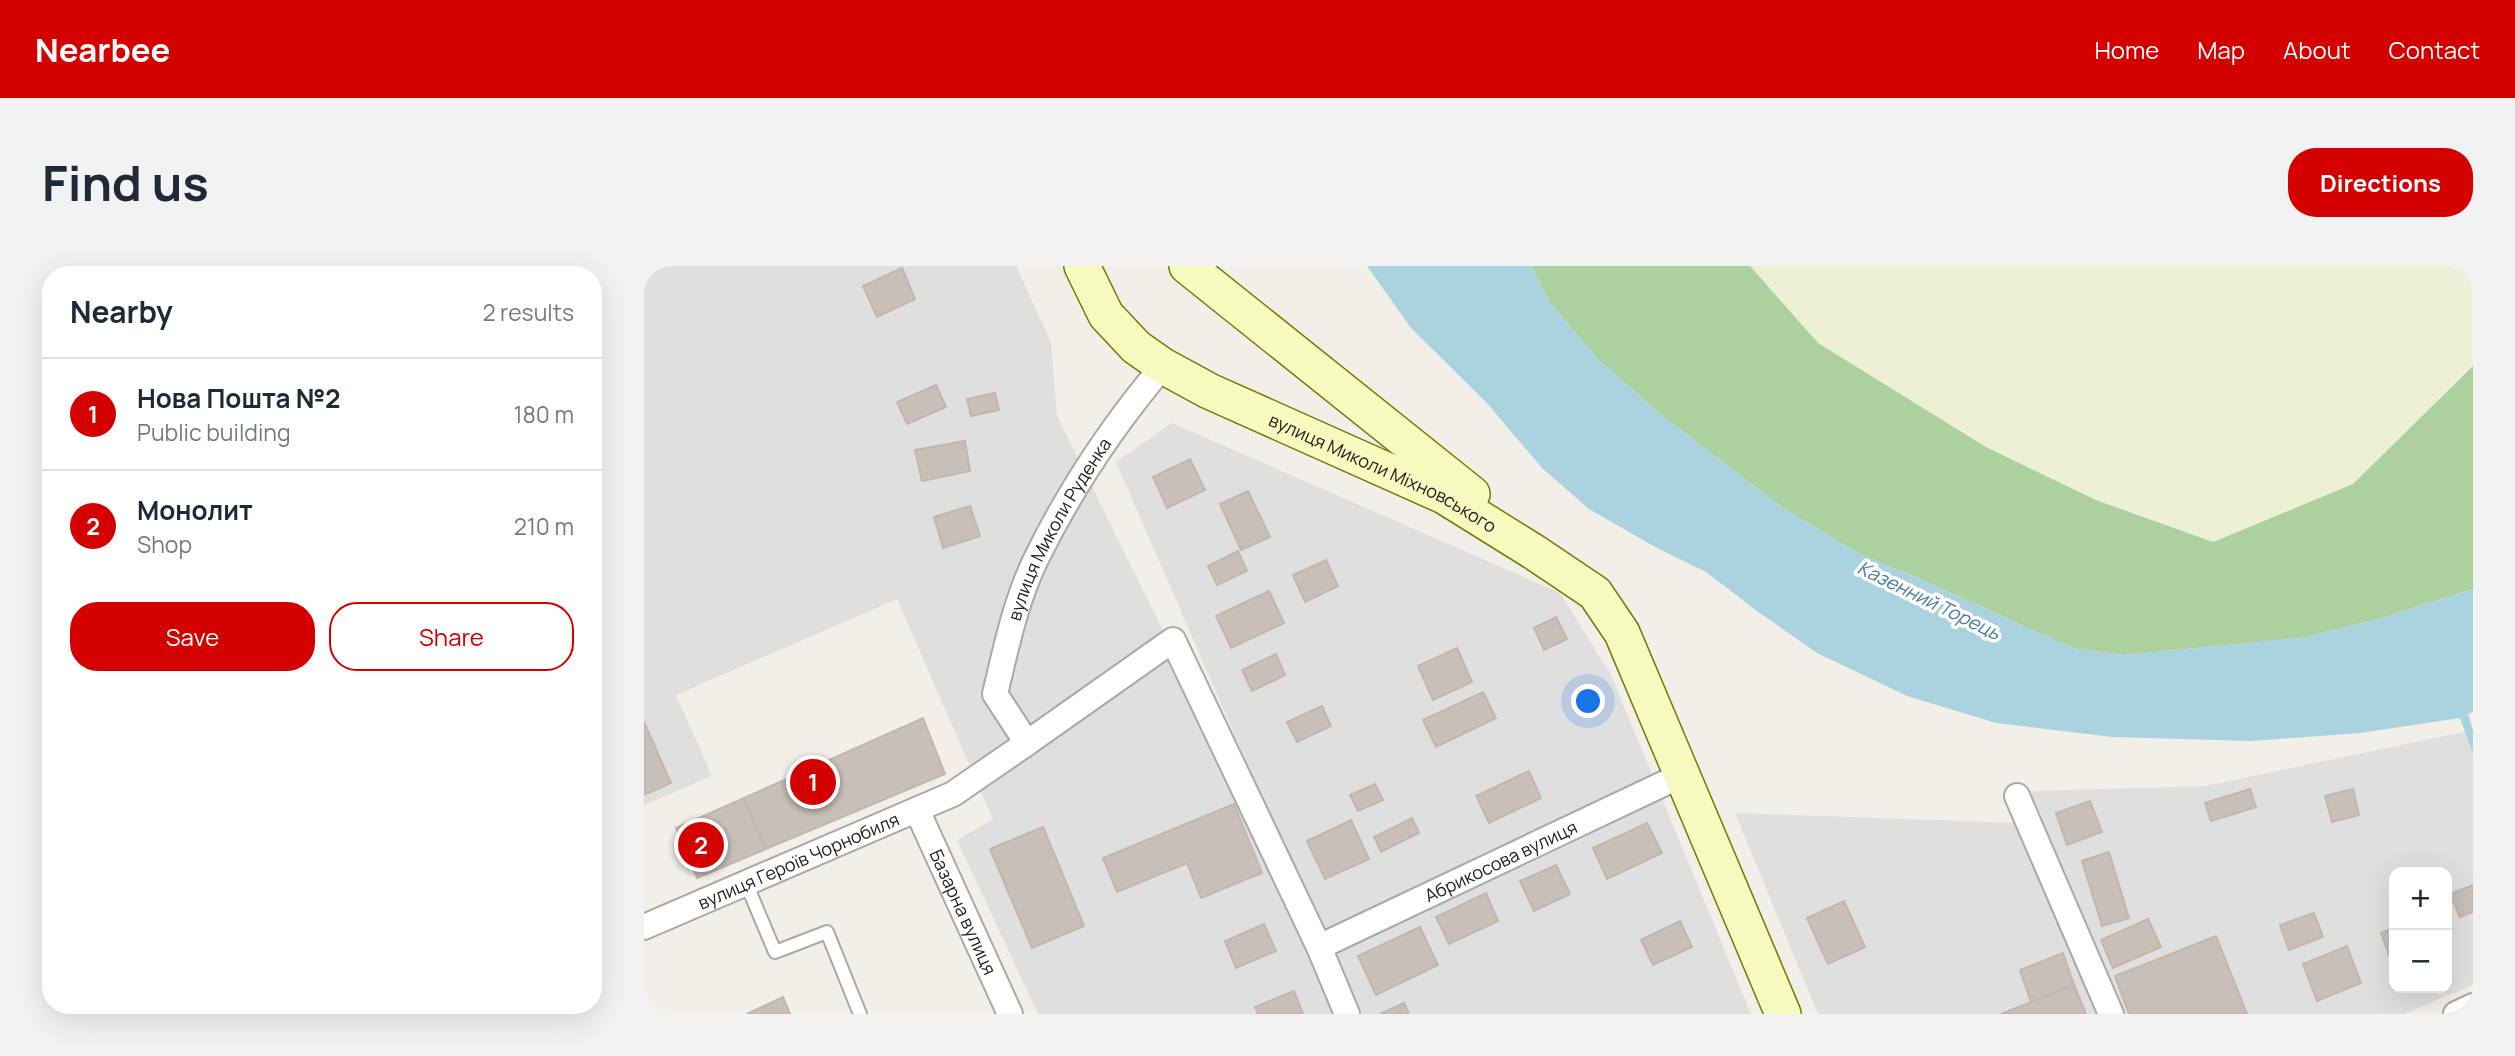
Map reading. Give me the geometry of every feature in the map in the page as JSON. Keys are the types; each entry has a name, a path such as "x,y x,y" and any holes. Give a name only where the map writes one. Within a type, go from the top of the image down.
{"street":[{"path":"1082,266 1106,315 1136,347 1163,366"},
{"name":"вулиця Миколи Міхновського","path":"1187,266 1595,593 1622,632 1783,1014"},
{"name":"вулиця Миколи Міхновського","path":"1163,366 1209,391 1444,496 1595,593"},
{"name":"вулиця Миколи Руденка","path":"1027,743 995,694 1010,630 1036,558 1098,451 1125,411 1163,366"},
{"path":"1027,743 1173,640 1319,947 1348,1014"},
{"name":"вулиця Героїв Чорнобиля","path":"644,927 953,794 1027,743"},
{"name":"Абрикосова вулиця","path":"1319,947 1682,775"},
{"path":"2017,796 2111,1014"},
{"name":"Базарна вулиця","path":"917,810 1010,1014"},
{"path":"2456,1014 2473,1006"}],"lane":[{"path":"746,883 775,952 827,932 860,1014"}],"shaded area":[{"path":"644,266 1016,266 1051,342 1057,416 1177,659 1285,897 1334,1014 1038,1014 957,840 993,819 897,599 676,695 712,776 644,805"},
{"path":"1172,423 1560,593 1610,673 1751,1014 1356,1014 1116,462"},
{"path":"2473,730 2473,985 2404,1014 2119,1014 2030,791 2205,786"},
{"path":"1735,813 2017,823 2098,1014 1818,1014"}],"green space":[{"path":"1531,266 1750,266 1818,343 1986,447 2096,500 2213,542 2353,484 2473,366 2473,589 2382,618 2301,638 2123,655 2072,648 1860,554 1783,508 1660,414 1598,359 1550,303"},
{"path":"1750,266 2473,266 2473,366 2353,484 2213,542 2096,500 1986,447 1818,343"}],"water":[{"name":"Казенний Торець","path":"1367,266 1531,266 1550,303 1598,359 1660,414 1783,508 1860,554 2072,648 2123,655 2301,638 2382,618 2473,589 2473,712 2468,714 2473,730 2473,754 2460,718 2360,733 2251,741 2112,737 1996,723 1907,696 1817,653 1706,572 1655,547 1589,509 1542,468 1486,402 1411,328"}],"building":[{"path":"902,268 915,299 877,317 863,286"},
{"path":"936,385 946,407 907,424 897,402"},
{"path":"995,393 999,410 971,416 967,399"},
{"path":"965,441 970,471 922,481 915,450"},
{"path":"1190,459 1205,490 1167,508 1153,477"},
{"path":"1248,491 1270,537 1241,550 1220,504"},
{"path":"970,506 980,536 943,548 934,517"},
{"path":"1238,551 1247,571 1217,585 1208,566"},
{"path":"1326,560 1338,586 1305,602 1293,575"},
{"path":"1269,591 1284,623 1231,648 1216,616"},
{"path":"1556,617 1567,639 1544,650 1534,628"},
{"path":"1457,648 1472,682 1433,700 1418,666"},
{"path":"1276,654 1285,675 1252,691 1242,670"},
{"path":"1483,692 1496,718 1436,747 1423,720"},
{"path":"1322,706 1331,726 1297,742 1287,722"},
{"path":"923,718 945,774 766,849 744,798"},
{"path":"644,722 671,783 644,795"},
{"path":"1529,771 1541,798 1489,823 1476,796"},
{"path":"1375,784 1383,800 1358,811 1350,795"},
{"path":"2250,789 2256,807 2211,821 2205,803"},
{"path":"2353,789 2359,815 2332,822 2325,796"},
{"path":"744,798 766,849 697,878 676,828"},
{"path":"2090,801 2102,832 2067,845 2056,813"},
{"path":"1234,804 1262,873 1201,898 1187,863 1117,892 1103,858"},
{"path":"1412,818 1419,833 1381,852 1374,837"},
{"path":"1351,820 1369,859 1325,879 1307,841"},
{"path":"1647,823 1662,853 1607,879 1593,848"},
{"path":"1043,827 1084,926 1032,948 990,849"},
{"path":"2109,852 2129,918 2102,926 2082,861"},
{"path":"1556,865 1570,894 1534,911 1520,881"},
{"path":"2473,885 2473,912 2460,917 2452,893"},
{"path":"1486,893 1498,921 1449,944 1436,917"},
{"path":"1844,901 1865,947 1828,964 1807,918"},
{"path":"2314,913 2323,937 2289,950 2280,925"},
{"path":"2148,919 2161,947 2113,968 2101,940"},
{"path":"1680,921 1692,947 1653,965 1641,940"},
{"path":"1264,924 1276,951 1236,968 1225,941"},
{"path":"1420,927 1438,965 1376,995 1358,956"},
{"path":"2389,930 2389,955 2381,933"},
{"path":"2216,936 2247,1014 2129,1014 2115,976"},
{"path":"2347,946 2361,983 2317,1001 2303,964"},
{"path":"2063,953 2074,985 2031,1002 2020,970"},
{"path":"2074,985 2086,1014 2001,1014"},
{"path":"1294,991 1303,1014 1258,1014 1255,1007"},
{"path":"783,997 790,1014 747,1014"},
{"path":"1404,1003 1409,1014 1380,1014"}],"place":[{"name":"Нова Пошта №2","path":"813,782"},
{"name":"Монолит","path":"701,845"}]}
